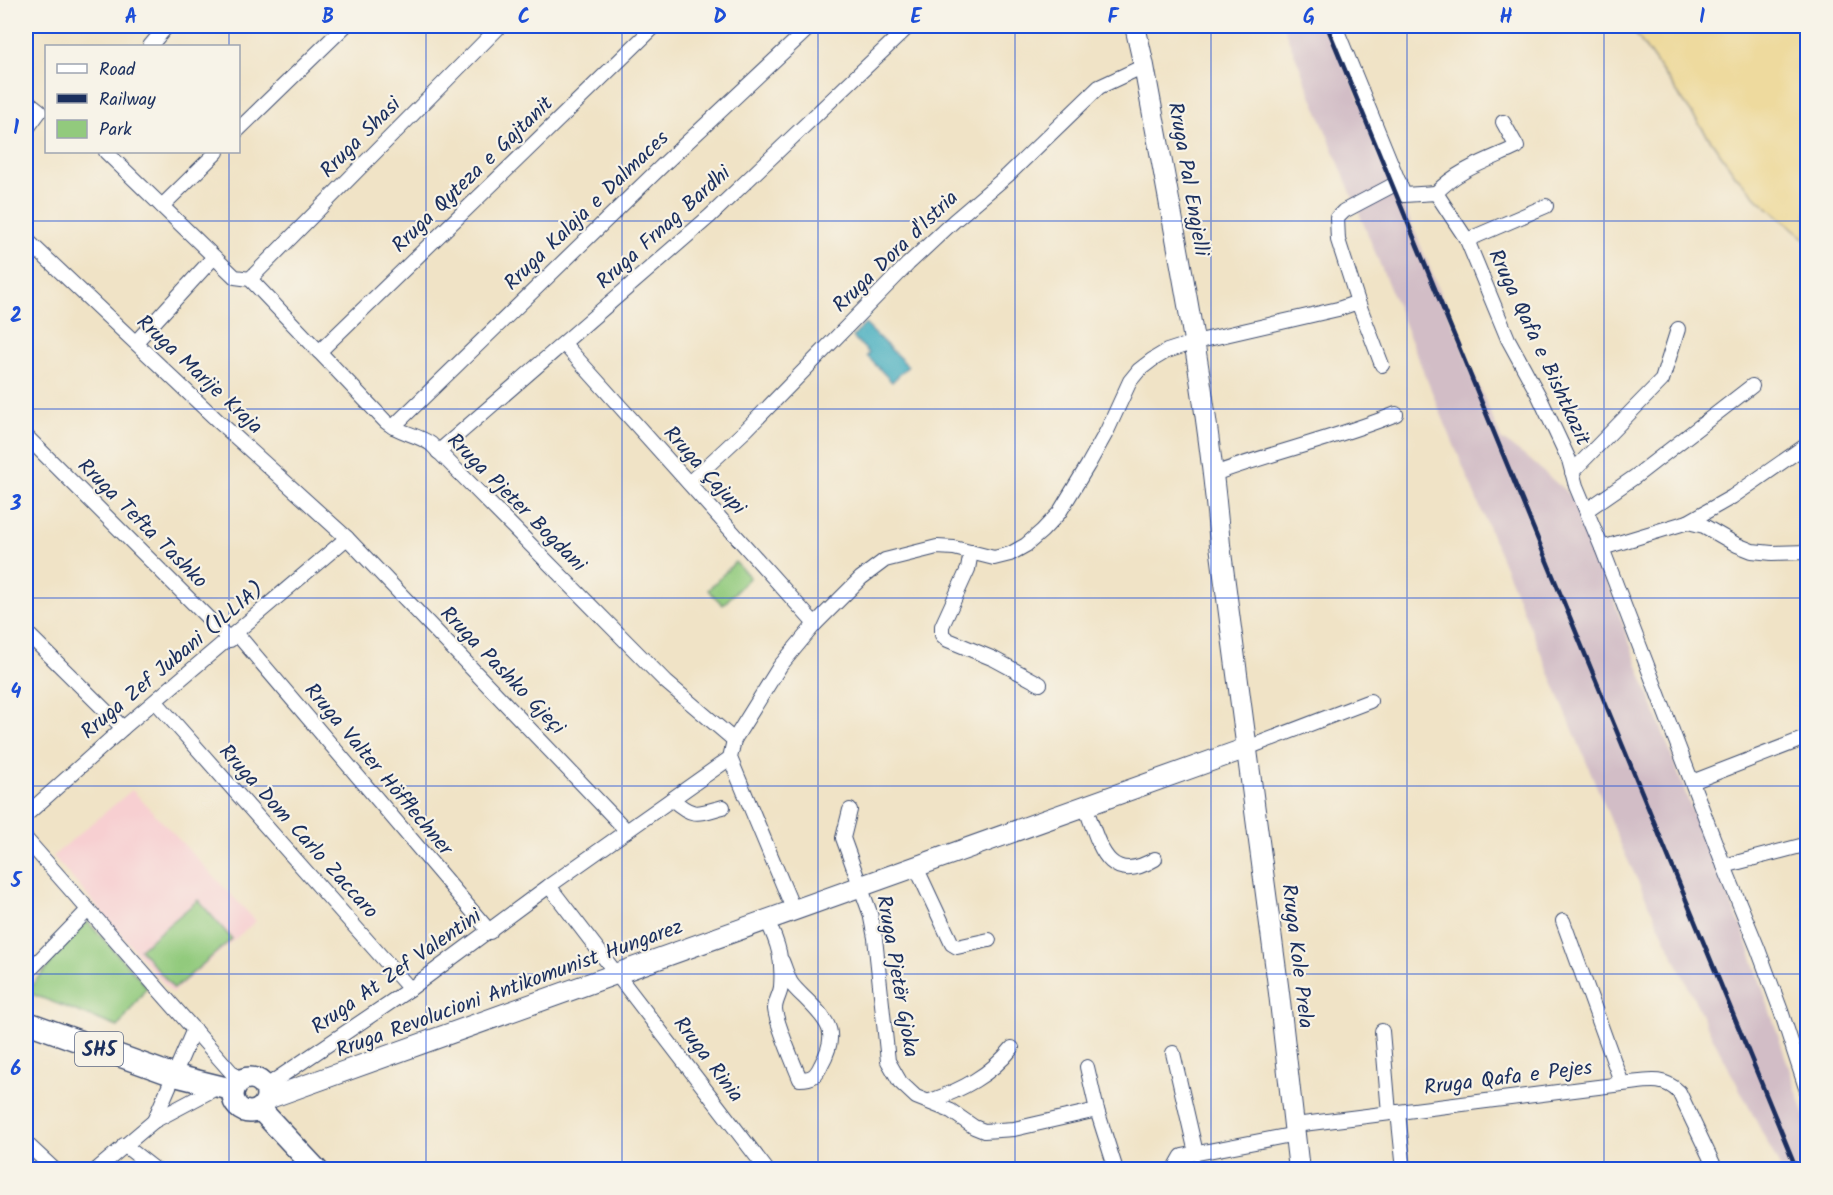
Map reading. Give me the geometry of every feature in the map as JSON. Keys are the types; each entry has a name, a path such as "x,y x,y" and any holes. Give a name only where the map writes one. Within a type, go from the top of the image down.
{"main road":[{"name":"Rruga Pal Engjelli","path":"1135,26 1195,342 1214,474 1220,545 1247,748"},
{"name":"Rruga Revolucioni Antikomunist Hungarez","path":"264,1098 618,974 1247,748"},
{"name":"Rruga Kole Prela","path":"1247,748 1299,1170"},
{"name":"SH5","path":"26,1022 173,1075 231,1086 252,1079 259,1081 264,1098"},
{"path":"231,1086 236,1104 242,1110 251,1112 264,1098 317,1170"}],"street":[{"path":"151,45 167,26"},
{"path":"240,128 345,26"},
{"name":"Rruga Shasi","path":"250,279 500,26"},
{"name":"Rruga Qyteza e Gajtanit","path":"319,352 655,26"},
{"name":"Rruga Kalaja e Dalmaces","path":"393,428 664,163 811,26"},
{"name":"Rruga Frnag Bardhi","path":"438,452 710,216 909,26"},
{"path":"1335,26 1404,195 1436,193 1458,174 1517,147 1503,122"},
{"name":"Rruga Dora d'Istria","path":"688,483 746,430 908,264 954,220 1008,175 1099,87 1144,66"},
{"path":"26,100 40,111 26,130"},
{"name":"Rruga Pjeter Bogdani","path":"107,153 235,278 250,279 393,428 422,438 438,452 666,682 734,740"},
{"path":"162,206 216,153"},
{"path":"1382,365 1338,240 1337,218 1344,211 1399,182"},
{"name":"Rruga Qafa e Bishtkazit","path":"1436,193 1467,240 1508,339 1557,432 1569,460 1576,486 1781,1011 1807,1092"},
{"name":"Rruga Qafa e Bishtkazit","path":"1467,240 1546,206"},
{"name":"Rruga Marije Kraja","path":"26,239 218,421 347,538"},
{"path":"136,342 213,257"},
{"path":"794,911 730,758 734,740 780,666 815,624 861,578 885,560 938,547 994,558 1010,554 1026,544 1059,513 1088,465 1124,394 1139,370 1167,351 1195,342 1338,309 1358,302"},
{"name":"Rruga Qafa e Bishtkazit","path":"1572,472 1662,380 1678,329"},
{"name":"Rruga Çajupi","path":"564,344 815,624"},
{"path":"1587,510 1636,476 1752,386"},
{"path":"1214,474 1396,414"},
{"name":"Rruga Tefta Tashko","path":"26,436 233,637"},
{"path":"1602,548 1688,522 1732,497 1808,444"},
{"path":"1688,522 1704,526 1752,551 1808,552"},
{"name":"Rruga Zef Jubani (ILLIA)","path":"26,815 123,728 347,538"},
{"name":"Rruga Pashko Gjeçi","path":"347,538 627,831"},
{"path":"972,552 968,569 942,626 942,635 1040,684"},
{"path":"26,632 123,728"},
{"name":"Rruga Valter Höfflechner","path":"233,637 490,932"},
{"name":"Rruga Revolucioni Antikomunist Hungarez","path":"1247,748 1371,701"},
{"name":"Rruga Dom Carlo Zaccaro","path":"156,702 410,989"},
{"path":"1692,782 1808,736"},
{"name":"Rruga At Zef Valentini","path":"264,1098 549,886 730,758"},
{"path":"672,799 683,809 698,814 723,807"},
{"path":"1085,806 1102,851 1111,863 1126,868 1140,868 1155,860"},
{"path":"850,810 843,838 850,863 861,887"},
{"path":"26,838 194,1029 231,1086 153,1121 96,1170"},
{"path":"1724,866 1808,844"},
{"path":"916,867 952,944 957,947 989,939"},
{"path":"549,886 618,974"},
{"name":"Rruga Pjetër Gjoka","path":"861,887 875,938 888,1061 900,1082 916,1097 951,1111 984,1131 1014,1129 1097,1110"},
{"path":"26,974 88,910"},
{"path":"766,921 778,946 791,984 829,1024 832,1035 826,1057 817,1074 809,1079 800,1079 775,1012 776,999 781,990 782,961"},
{"name":"Rruga Qafa e Pejes","path":"1563,921 1622,1084"},
{"name":"Rruga Rinia","path":"618,974 767,1170"},
{"path":"153,1121 194,1029"},
{"name":"Rruga Qafa e Pejes","path":"1382,1031 1404,1170"},
{"path":"930,1101 961,1089 976,1080 1002,1061 1012,1048"},
{"path":"1173,1053 1196,1153 1182,1156 1174,1170"},
{"path":"1087,1067 1097,1110 1116,1170"},
{"name":"Rruga Qafa e Pejes","path":"1196,1153 1295,1129 1394,1112 1660,1081 1670,1083 1679,1092 1716,1170"},
{"path":"26,1143 55,1170"},
{"path":"124,1145 156,1170"}],"shaded area":[{"path":"1283,26 1329,26 1501,439 1529,459 1570,495 1584,520 1704,843 1743,930 1807,1122 1807,1169 1781,1169 1709,1030 1624,852 1434,397"},
{"path":"132,790 256,921 172,993 53,856"}],"green space":[{"path":"735,562 750,577 723,605 708,590"},
{"path":"198,900 232,939 174,989 140,949"},
{"path":"87,921 147,987 118,1027 26,992"}],"sand":[{"path":"1630,26 1807,26 1807,240 1758,199 1736,176"}],"water":[{"path":"865,324 908,366 892,382 867,356 869,353 853,337"}],"railway":[{"path":"1327,26 1797,1170"}]}
